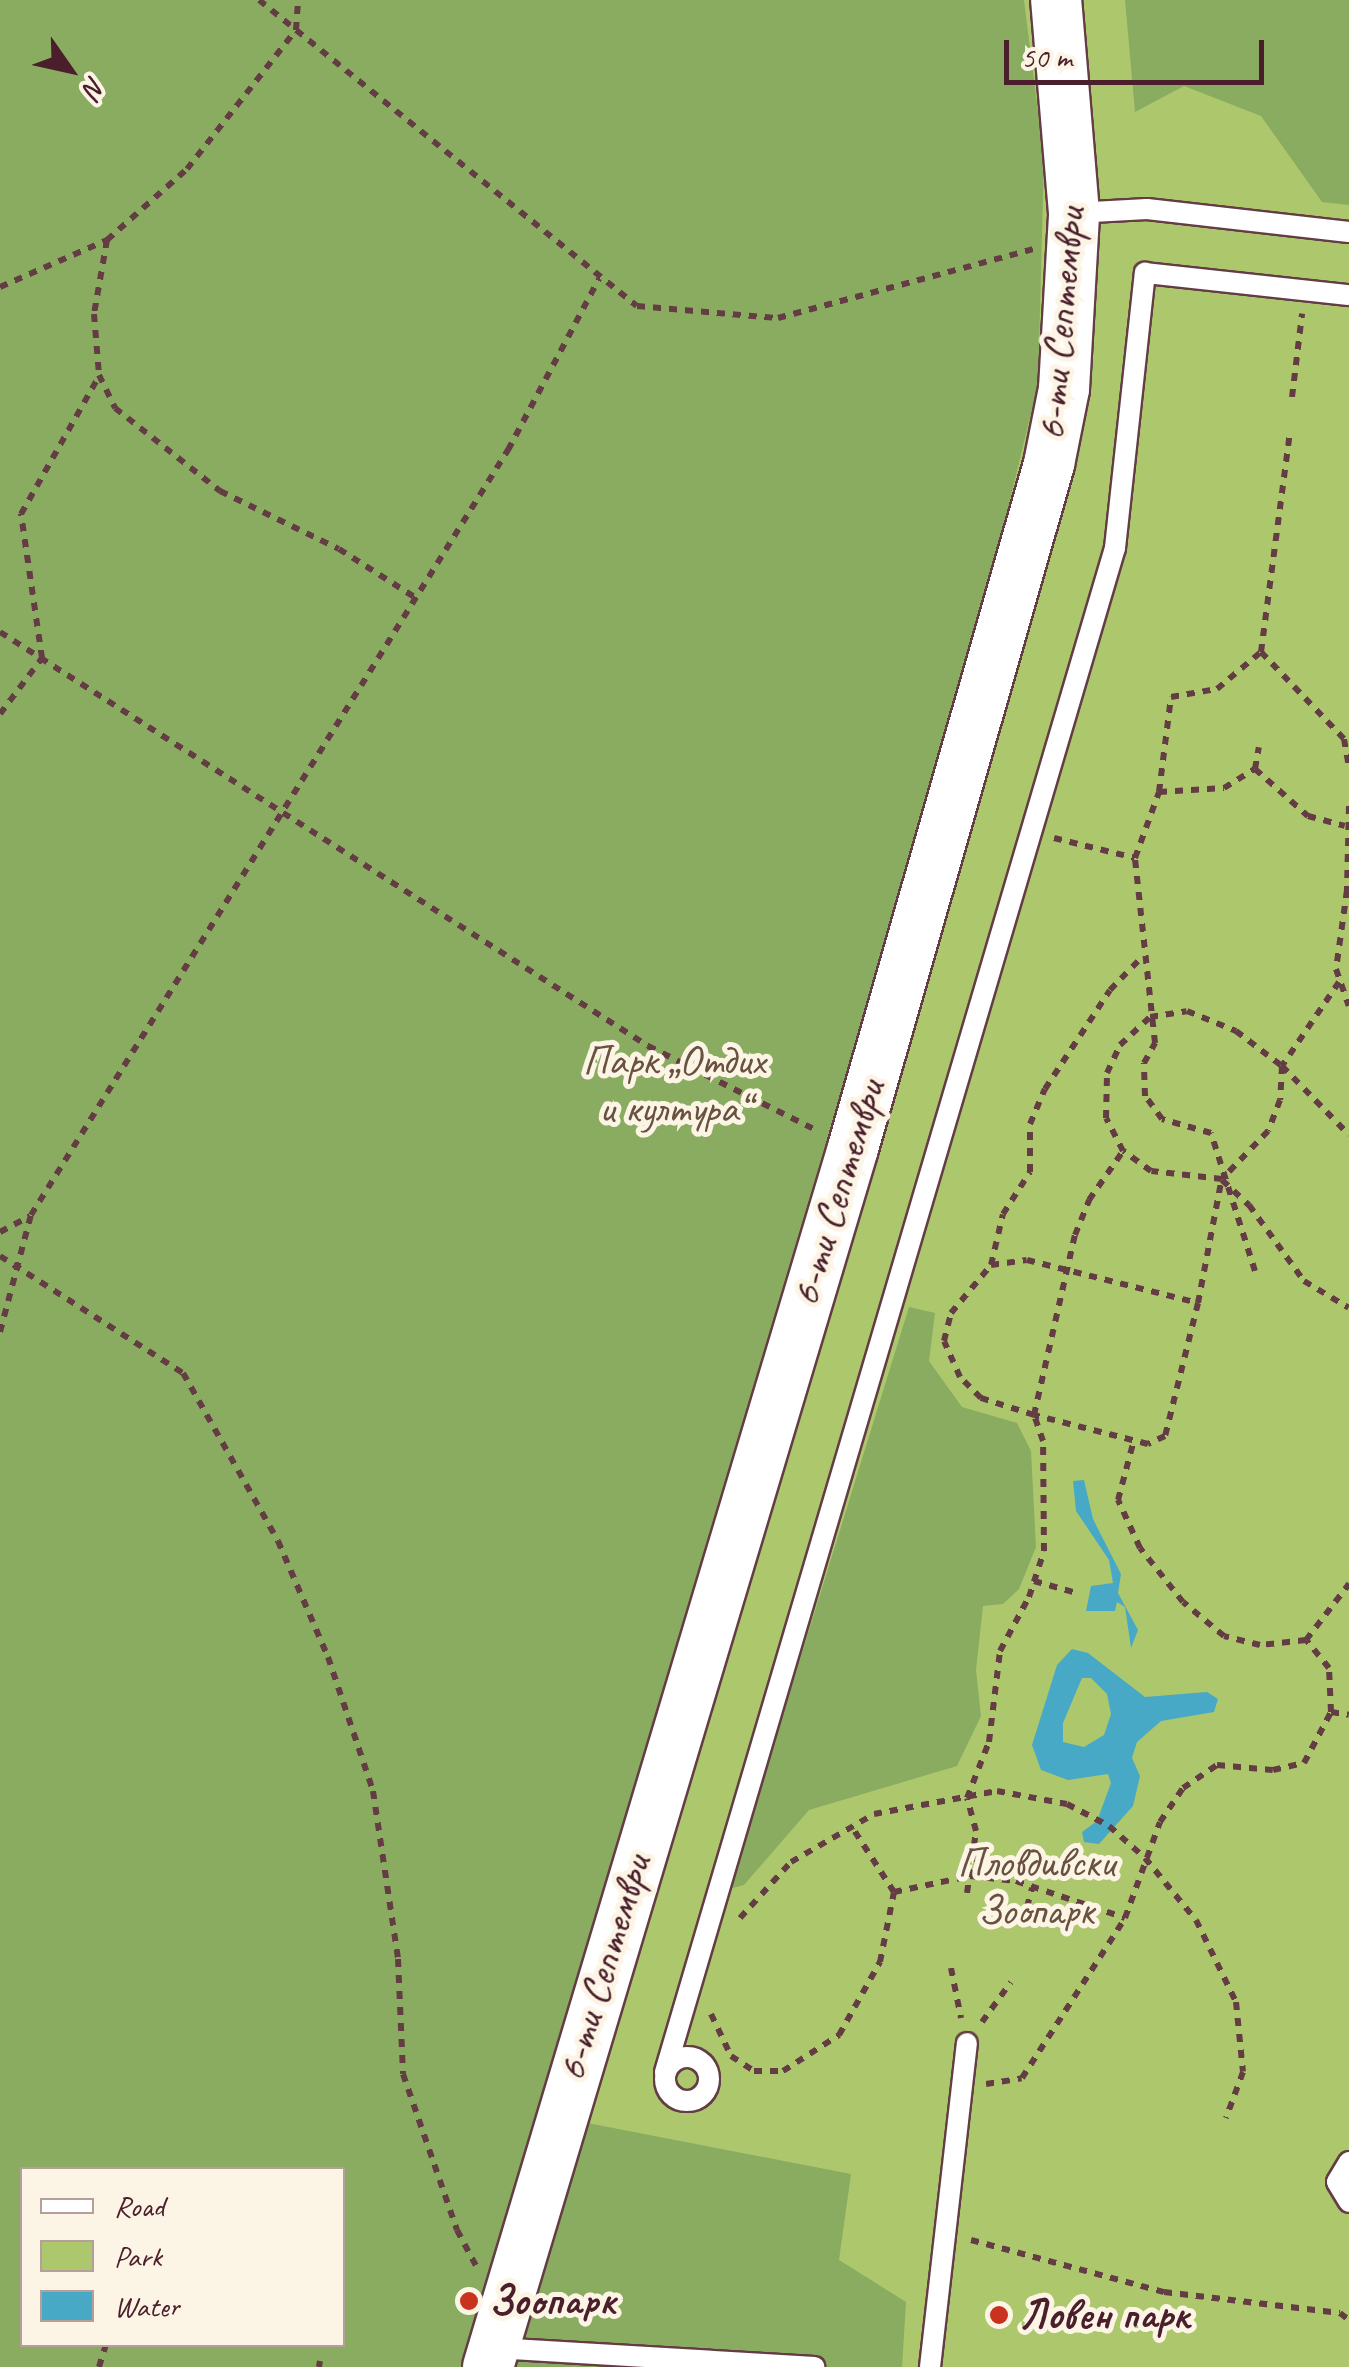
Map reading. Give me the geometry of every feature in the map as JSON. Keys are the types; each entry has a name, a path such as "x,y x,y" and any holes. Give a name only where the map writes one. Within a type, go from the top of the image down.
{"street":[{"name":"6-ти Септември","path":"494,2343 853,1148 1049,464 1064,389 1074,225 1056,0"}],"lane":[{"path":"1074,225 1146,209 1349,232"},
{"path":"665,2072 1115,548 1145,273 1349,295"},
{"path":"930,2367 941,2234 967,2043"},
{"path":"1349,2162 1337,2182 1349,2202"},
{"path":"494,2343 814,2367"}],"path":[{"path":"259,0 637,306 778,318 1074,225"},
{"path":"0,287 107,240 187,170 296,30 298,0"},
{"path":"107,240 94,314 99,375 115,408 142,435 220,490 339,549 416,598"},
{"path":"0,1332 31,1215 508,450 599,279"},
{"path":"1292,397 1304,290"},
{"path":"0,714 42,658 22,514 99,375"},
{"path":"1255,1270 1222,1179 1211,1133 1162,1118 1145,1096 1144,1063 1155,1043 1135,858 1159,792 1171,697 1218,689 1261,652 1290,433"},
{"path":"0,632 648,1046 853,1148"},
{"path":"1261,652 1344,739 1349,768"},
{"path":"1159,792 1224,788 1255,768 1259,747"},
{"path":"1255,768 1308,816 1345,826"},
{"path":"1349,806 1340,981 1349,1006"},
{"path":"1033,833 1135,858"},
{"path":"1144,955 1110,990 1045,1088 1030,1124 1030,1172 1003,1214 991,1265 951,1312 944,1341 960,1378 981,1398 1134,1440 1165,1436 1219,1219 1222,1179 1268,1131 1280,1100 1282,1066 1340,981"},
{"path":"1349,1135 1282,1066 1236,1031 1187,1011 1150,1018 1120,1044 1107,1073 1106,1118 1122,1151 1181,1179 1222,1179 1249,1205 1304,1281 1349,1308"},
{"path":"967,1894 976,1831 967,1798 989,1742 1000,1651 1034,1582 1044,1551 1043,1440 1034,1415 1089,1200 1122,1151"},
{"path":"0,1232 31,1215"},
{"path":"0,1256 183,1373 278,1541 328,1657 373,1792 398,1959 403,2074 494,2343"},
{"path":"991,1265 1027,1260 1198,1303"},
{"path":"1134,1440 1118,1500 1140,1548 1183,1602 1224,1636 1260,1645 1306,1640 1349,1584"},
{"path":"1034,1582 1073,1592"},
{"path":"960,2089 1022,2078 1125,1918 1145,1858 1184,1788 1217,1765 1272,1770 1304,1764 1331,1712 1329,1668 1306,1640"},
{"path":"1331,1712 1349,1716"},
{"path":"732,1933 791,1862 874,1814 997,1792 1067,1804 1109,1826 1145,1858 1196,1920 1236,2002 1243,2072 1226,2118"},
{"path":"712,2005 711,2020 731,2056 754,2071 783,2071 812,2058 839,2036 880,1962 894,1892 852,1827"},
{"path":"894,1892 970,1876 1032,1888 1125,1918"},
{"path":"1028,1907 1032,1888"},
{"path":"951,1968 967,2043"},
{"path":"967,2043 1011,1982"},
{"path":"941,2234 1164,2292 1340,2313 1349,2320"}],"green space":[{"name":"Парк „Отдих и култура“","path":"0,0 1349,0 1349,2367 0,2367"},
{"name":"Парк „Отдих и култура“","path":"0,0 1024,0 1044,160 1038,384 979,629 536,2113 851,2174 839,2260 906,2302 902,2367 0,2367"},
{"path":"1125,0 1349,0 1349,205 1322,202 1261,116 1184,86 1135,112"},
{"path":"909,1307 935,1313 929,1361 962,1407 1017,1423 1031,1451 1036,1547 1019,1589 1003,1604 983,1606 976,1670 981,1716 957,1766 809,1810 744,1885 729,1889"}],"water":[{"path":"1084,1480 1093,1519 1121,1574 1118,1593 1138,1630 1131,1648 1125,1607 1117,1602 1115,1611 1086,1611 1091,1586 1113,1583 1109,1560 1076,1511 1073,1481"},
{"path":"1072,1649 1088,1653 1145,1697 1207,1692 1218,1699 1214,1712 1161,1721 1137,1742 1132,1758 1140,1776 1133,1806 1099,1844 1084,1842 1082,1832 1097,1821 1111,1783 1108,1774 1068,1780 1041,1770 1032,1745 1057,1665","holes":["1082,1678 1091,1678 1107,1694 1111,1714 1104,1735 1084,1747 1063,1742 1063,1723"]}],"place":[{"name":"Зоопарк","path":"469,2301"},
{"name":"Ловен парк","path":"999,2315"}],"park label":[{"name":"Пловдивски Зоопарк","path":"1036,1887"}]}
